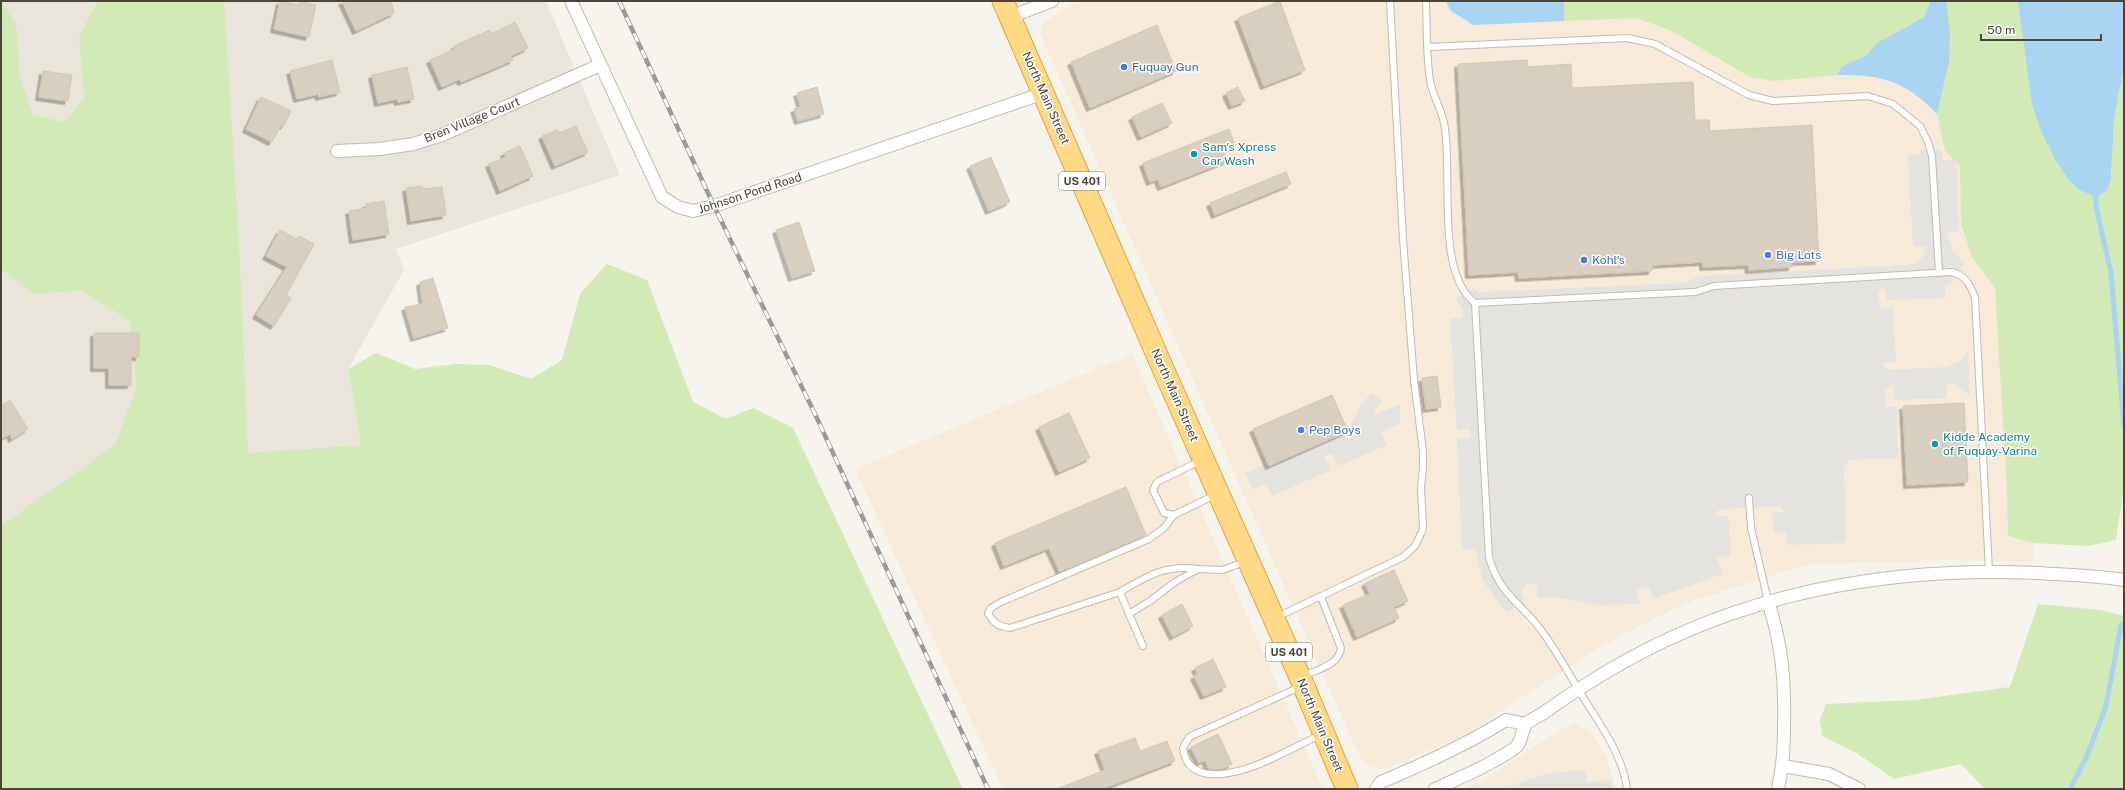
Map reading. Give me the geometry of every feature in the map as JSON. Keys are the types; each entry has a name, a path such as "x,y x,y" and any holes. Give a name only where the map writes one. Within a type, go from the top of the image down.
{"highway":[{"name":"North Main Street","path":"1007,9 1218,494 1302,682 1347,789"}],"street":[{"name":"Johnson Pond Road","path":"571,1 662,197 678,207 692,211 714,206 1044,93"},
{"path":"1007,9 1052,1"},
{"name":"Bren Village Court","path":"337,150 380,149 413,144 442,135 600,65"},
{"path":"1435,789 1476,770 1518,746 1526,724 1609,670 1664,641 1706,622 1768,601 1836,584 1947,572 1989,571 2084,576 2124,580"},
{"path":"1768,601 1778,630 1783,660 1785,689 1783,766 1778,789"},
{"path":"1376,789 1381,782 1430,762 1485,734 1506,720 1526,724"},
{"path":"1783,766 1829,774 1859,789"}],"lane":[{"path":"1274,618 1403,557 1415,546 1423,529 1421,487 1424,469 1423,451 1414,380 1403,239 1390,1"},
{"path":"1426,1 1430,80 1444,124 1451,254 1458,281 1467,297 1475,303 1695,292 1714,286 1938,272 1952,272 1961,274 1970,282 1975,298 1989,571"},
{"path":"1429,47 1628,38 1655,44 1749,95 1773,101 1868,96 1893,104 1920,126 1928,142 1932,156 1938,272"},
{"path":"1475,303 1489,557 1493,573 1499,584 1540,628 1579,690 1611,742 1627,789"},
{"path":"1174,515 1164,513 1153,490 1157,482 1203,459"},
{"path":"1218,494 1174,515 1164,528 1150,539 1001,602 991,608 988,613 993,622 999,626 1010,628 1120,592 1154,572 1182,566 1198,569 1222,570 1248,560"},
{"path":"1749,498 1752,528 1768,601"},
{"path":"1129,614 1150,601 1175,582 1198,569"},
{"path":"1120,592 1143,646"},
{"path":"1321,597 1341,648 1340,656 1336,661 1302,682 1189,736 1183,748 1187,764 1191,771 1199,777 1210,780 1228,778 1324,734"}],"shaded area":[{"path":"1,1 546,1 620,175 396,249 404,270 348,369 361,445 249,453 1,543"},
{"path":"1082,1 2004,1 2034,561 1944,560 1812,564 1789,570 1695,600 1659,616 1591,652 1480,725 1455,739 1388,768 1381,769 1371,767 1362,760 1355,747 1040,33 1043,23 1066,7"},
{"path":"1941,149 1943,160 1956,159 1959,231 1947,232 1953,251 1965,263 1950,285 1945,286 1945,298 1887,300 1885,288 1881,289 1878,293 1880,309 1893,308 1896,362 1882,362 1884,367 1889,370 1946,367 1961,361 1968,351 1970,396 1954,384 1946,384 1947,398 1895,400 1893,386 1889,387 1885,391 1885,407 1897,407 1898,458 1849,460 1844,467 1846,543 1787,545 1786,532 1773,533 1772,513 1785,512 1780,506 1722,509 1717,511 1716,516 1728,516 1731,556 1716,557 1722,574 1653,599 1649,587 1637,590 1640,604 1597,605 1555,597 1537,597 1537,585 1529,584 1524,587 1521,594 1525,599 1508,612 1499,604 1482,579 1476,549 1462,550 1457,438 1470,438 1470,429 1457,430 1450,318 1463,318 1463,309 1455,299 1473,288 1480,292 1683,283 1701,276 1907,265 1916,263 1923,256 1926,247 1913,246 1908,155 1920,155 1920,150"},
{"path":"1132,354 1323,789 1003,789 855,469"},
{"path":"1372,393 1383,401 1374,411 1375,415 1400,404 1400,423 1381,433 1387,445 1339,466 1332,453 1324,457 1331,470 1272,496 1266,484 1253,489 1245,473 1350,426 1361,404"},
{"path":"1575,723 1591,732 1607,758 1616,789 1463,789 1481,781 1566,727"},
{"path":"1586,770 1587,782 1611,780 1613,789 1507,788 1529,779 1551,773"}],"green space":[{"path":"1,1 16,24 20,78 33,115 64,122 84,99 79,36 98,1 224,1 239,243 248,453 361,445 348,369 376,353 415,369 456,364 489,365 531,379 562,360 580,294 607,264 647,280 693,402 726,419 753,408 793,428 963,789 1,789 1,526 115,445 137,387 130,321 82,290 35,294 1,269"},
{"path":"1564,1 1931,1 1924,17 1877,43 1867,55 1841,67 1837,75 1774,81 1750,77 1672,31 1636,18 1564,21"},
{"path":"1946,1 2018,1 2021,13 2111,178 2114,119 2124,67 2124,485 2116,540 2088,546 2034,543 2008,536 2007,488 1995,288 1972,257 1961,223 1960,166 1945,151 1937,114 1949,62"},
{"path":"2038,604 2101,610 2124,616 2124,788 1985,789 1961,764 1894,779 1858,754 1822,736 1820,720 1826,704 1915,700 2010,687"}],"water":[{"path":"1446,1 1564,1 1564,21 1473,25 1450,10"},
{"path":"1931,1 1946,1 1950,34 1949,62 1937,114 1914,94 1892,82 1867,76 1837,75 1841,67 1867,55 1877,43 1924,17"},
{"path":"2018,1 2124,1 2124,67 2114,119 2111,178 2107,190 2096,198 2079,189 2069,180 2056,161 2041,131 2032,104"}],"building":[{"path":"280,1 299,5 300,1 316,5 309,37 274,29"},
{"path":"342,1 391,1 394,13 356,31"},
{"path":"1280,1 1305,70 1264,86 1238,18"},
{"path":"515,22 528,48 511,56 513,60 461,82 460,79 442,87 430,60 455,49 454,46 490,30 491,34"},
{"name":"Fuquay Gun","path":"1157,25 1176,71 1090,108 1071,62"},
{"path":"332,60 340,92 319,97 318,94 297,99 290,71"},
{"path":"1527,60 1528,67 1571,64 1572,88 1693,82 1695,120 1709,120 1710,131 1812,125 1819,261 1792,262 1792,267 1749,270 1748,265 1703,267 1703,262 1652,265 1652,271 1519,278 1518,272 1469,275 1458,64"},
{"path":"407,67 414,99 398,102 397,99 378,103 372,75"},
{"path":"43,71 72,75 68,101 39,97"},
{"path":"817,87 824,114 798,121 794,109 801,107 797,93"},
{"path":"1238,87 1245,101 1232,106 1226,93"},
{"path":"261,97 291,111 284,126 281,125 272,142 246,129"},
{"path":"1162,103 1172,123 1141,137 1132,117"},
{"path":"576,126 588,152 555,166 542,136 557,130 559,133"},
{"name":"Sam's Xpress Car Wash","path":"1229,129 1234,143 1222,148 1227,161 1161,187 1158,179 1150,182 1143,163"},
{"path":"520,146 533,176 500,191 489,164 506,157 504,153"},
{"path":"991,157 1010,202 989,211 970,166"},
{"name":"Sam's Xpress Car Wash","path":"1286,172 1291,184 1215,215 1210,203"},
{"path":"422,186 423,189 442,187 446,215 411,221 406,188"},
{"path":"384,201 389,234 353,240 349,211 367,208 366,204"},
{"path":"799,222 815,271 792,278 776,230"},
{"path":"280,230 297,239 299,236 314,244 286,295 291,298 274,326 256,315 287,267 266,256"},
{"path":"433,278 448,328 414,338 405,307 423,304 420,282"},
{"path":"94,333 139,333 139,357 131,357 131,385 109,385 109,368 94,368"},
{"path":"1437,376 1441,407 1426,409 1422,378"},
{"name":"Pep Boys","path":"1332,395 1348,431 1269,466 1253,429"},
{"path":"10,400 28,429 12,439 10,434 1,439 1,406"},
{"name":"Kidde Academy of Fuquay-Varina","path":"1964,403 1968,482 1907,485 1903,406"},
{"path":"1069,413 1090,458 1059,472 1039,427"},
{"path":"1126,487 1146,535 1060,572 1049,548 1004,566 995,543"},
{"path":"1394,570 1408,601 1394,607 1399,618 1357,637 1343,605 1370,594 1365,583"},
{"path":"1182,604 1193,626 1173,637 1162,615"},
{"path":"1213,659 1226,687 1204,696 1194,676 1198,674 1195,668"},
{"path":"1218,734 1232,764 1219,770 1209,769 1205,760 1199,763 1191,747"},
{"path":"1135,738 1140,751 1167,741 1175,761 1102,789 1057,789 1105,770 1098,751"}],"waterway":[{"path":"2095,193 2097,211 2111,273 2124,425"},
{"path":"2070,789 2087,756 2106,706 2121,625"}],"railway":[{"path":"619,1 714,206 815,414 988,789"}],"place":[{"name":"Fuquay Gun","path":"1124,67"},
{"name":"Sam's Xpress Car Wash","path":"1194,154"},
{"name":"Big Lots","path":"1768,255"},
{"name":"Kohl's","path":"1584,260"},
{"name":"Pep Boys","path":"1301,430"},
{"name":"Kidde Academy of Fuquay-Varina","path":"1935,444"}]}
